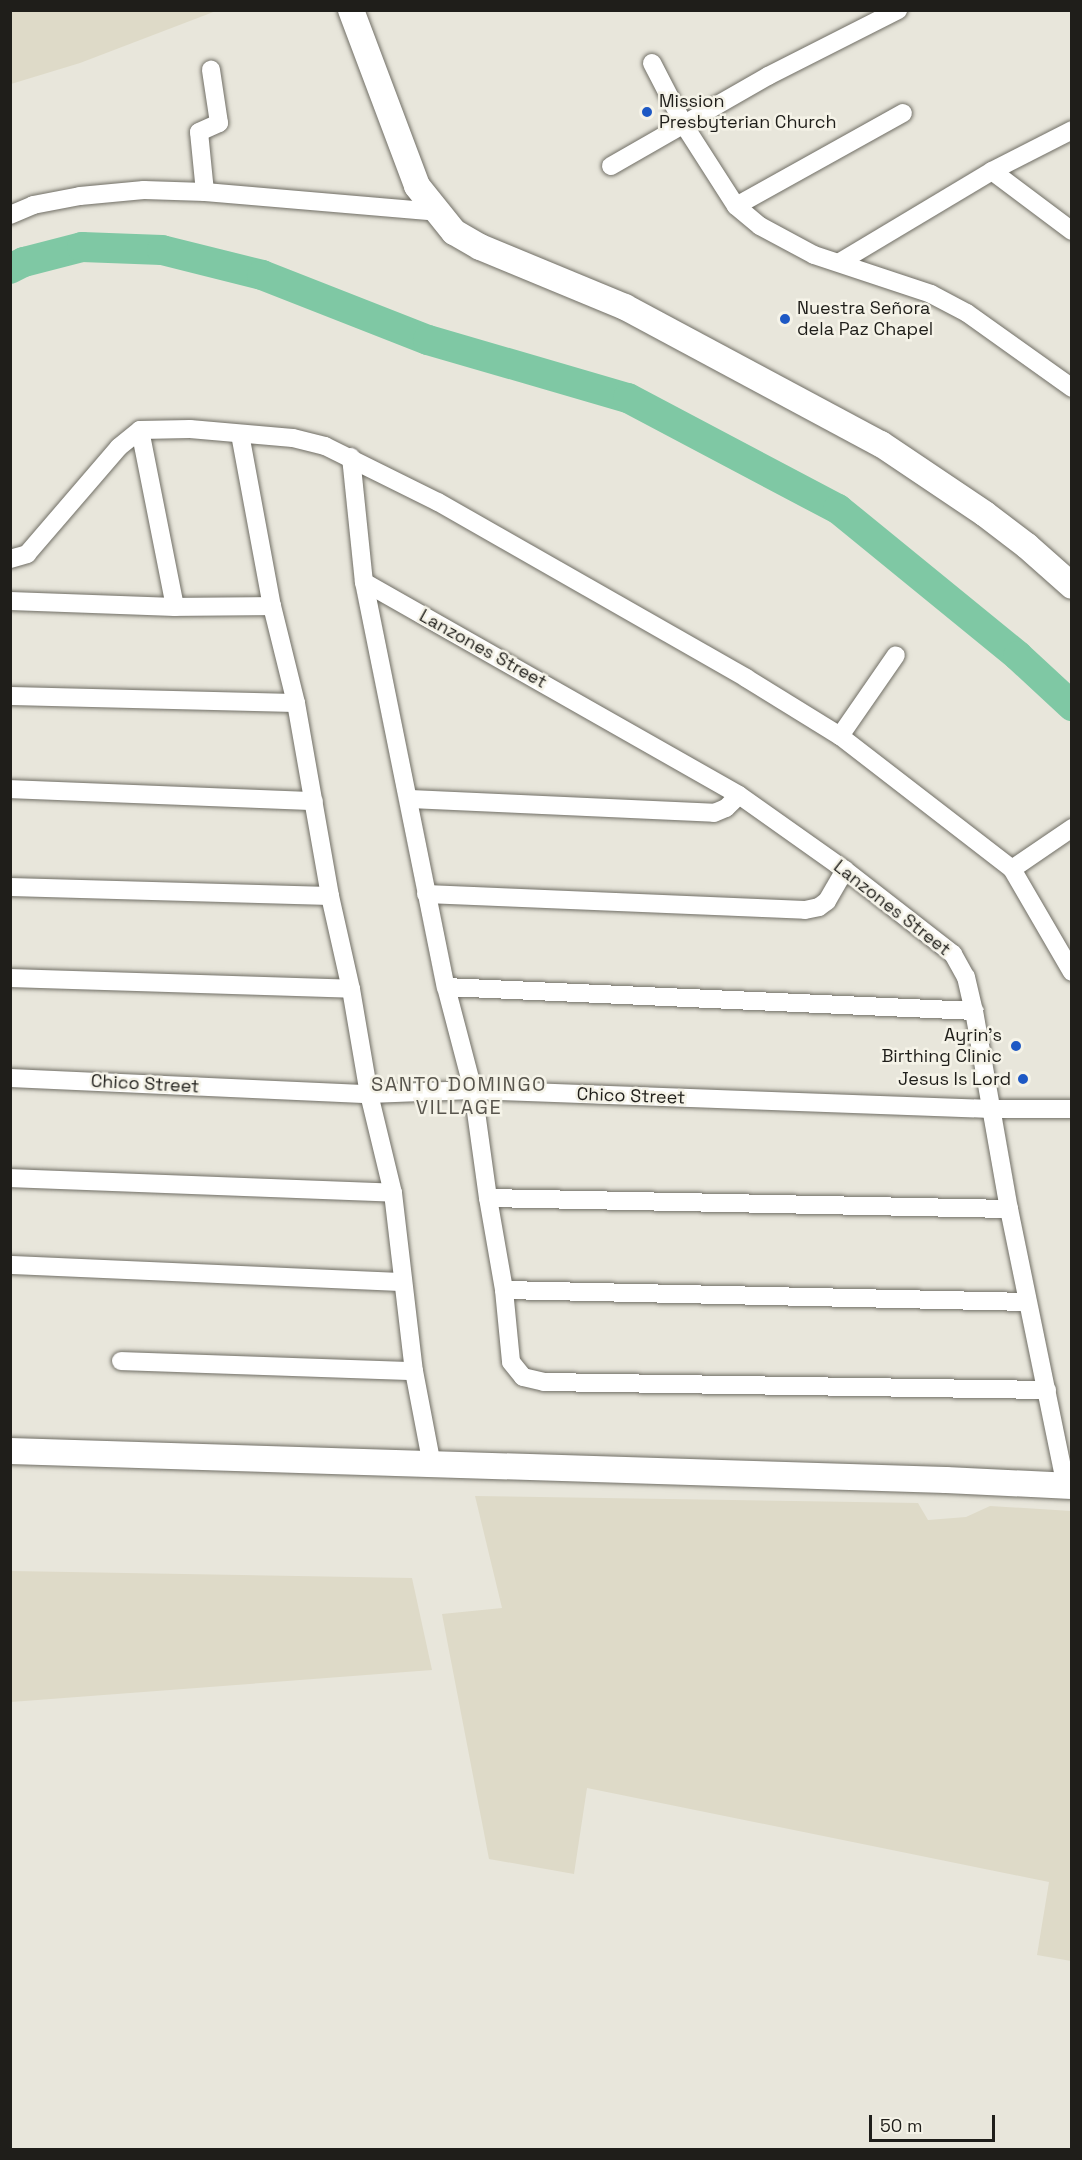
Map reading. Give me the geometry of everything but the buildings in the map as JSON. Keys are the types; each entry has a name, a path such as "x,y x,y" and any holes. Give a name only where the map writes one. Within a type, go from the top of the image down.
{"street":[{"path":"351,10 417,186 454,232 480,247 626,307 881,444 985,514 1027,546 1071,586"},
{"path":"611,166 768,76 898,10"},
{"path":"652,63 684,125 736,206 778,236 814,255 931,294 967,313 1071,388"},
{"path":"205,192 199,132 219,123 211,70"},
{"path":"736,206 903,113"},
{"path":"840,262 992,171 1071,130"},
{"path":"992,171 1071,231"},
{"path":"10,215 33,205 80,196 144,190 205,192 436,212"},
{"path":"10,559 27,554 112,455 140,430 190,429 293,438 325,446 438,502 746,678 840,736 1012,869 1071,972"},
{"path":"140,430 175,608"},
{"path":"240,435 272,606 296,703 330,896 351,989 369,1094 393,1193 414,1371 432,1465"},
{"path":"351,457 364,582 410,799 426,894 446,987 473,1090 504,1290 511,1362 523,1377 544,1382 1047,1390"},
{"name":"Lanzones Street","path":"364,582 739,795 845,870 953,954 966,977 974,1011 1027,1302 1069,1486"},
{"path":"10,601 175,608 272,606"},
{"path":"840,736 896,655"},
{"path":"10,696 296,703"},
{"path":"10,789 314,801"},
{"path":"410,799 714,813 726,808 739,795"},
{"path":"1012,869 1071,828"},
{"path":"426,894 805,910 819,908 827,901 845,870"},
{"path":"10,887 330,896"},
{"path":"10,978 351,989"},
{"path":"446,987 974,1011"},
{"name":"Chico Street","path":"10,1078 369,1094 473,1090 991,1109 1071,1109"},
{"path":"10,1178 393,1193"},
{"path":"488,1198 1009,1209"},
{"path":"10,1265 403,1282"},
{"path":"504,1290 1027,1302"},
{"path":"122,1361 414,1371"},
{"path":"10,1451 946,1480 1069,1486"}],"shaded area":[{"path":"11,10 216,11 80,63 11,84"},
{"path":"475,1496 918,1503 928,1520 966,1517 990,1506 1071,1511 1071,1961 1037,1955 1049,1882 587,1788 574,1874 489,1859 442,1614 502,1608"},
{"path":"11,1571 412,1578 432,1670 11,1702"}],"waterway":[{"path":"10,269 24,262 82,247 162,250 262,275 428,340 628,398 838,509 1018,656 1072,706"}],"place":[{"name":"Mission Presbyterian Church","path":"647,112"},
{"name":"Nuestra Señora dela Paz Chapel","path":"785,319"},
{"name":"Ayrin's Birthing Clinic","path":"1016,1046"},
{"name":"Jesus Is Lord","path":"1023,1079"}],"district":[{"name":"SANTO DOMINGO VILLAGE","path":"459,1096"}]}
